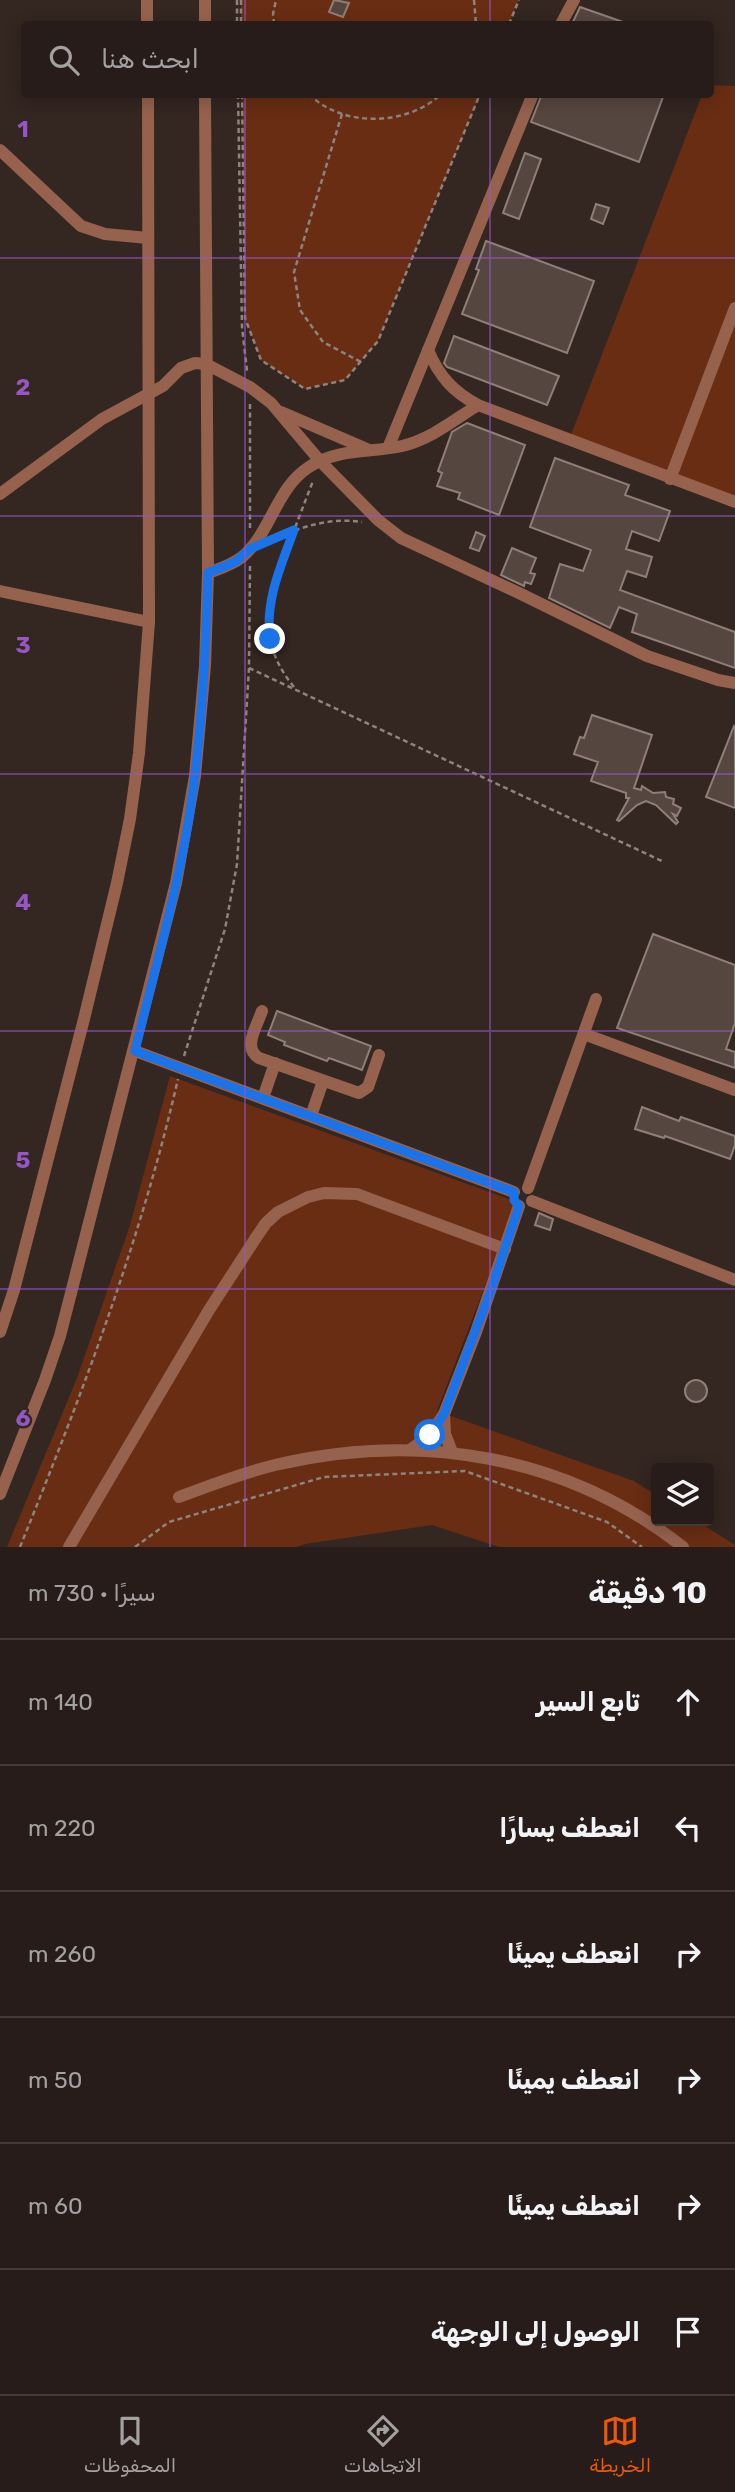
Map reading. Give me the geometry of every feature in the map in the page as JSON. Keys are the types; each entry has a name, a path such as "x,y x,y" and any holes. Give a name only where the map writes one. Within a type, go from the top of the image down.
{"lane":[{"path":"147,0 147,21"},
{"path":"205,0 205,21"},
{"path":"563,21 574,0"},
{"path":"0,1332 38,1195 117,883 130,819 139,753 149,622 148,98"},
{"path":"0,1494 60,1336 135,1051 176,883 190,812 202,703 208,573 205,98"},
{"path":"388,448 531,98"},
{"path":"0,150 81,226 105,234 148,238"},
{"path":"670,479 735,308"},
{"path":"428,350 434,364 452,388 478,405 735,502"},
{"path":"0,494 102,419 163,386 188,364 206,364 250,387 279,411 320,461 378,520 401,538 647,656 718,680 735,683"},
{"path":"208,573 235,562 250,549 287,488 308,467 335,455 388,448 420,440 478,405"},
{"path":"279,411 368,449"},
{"path":"0,591 149,622"},
{"path":"410,1450 430,1435 444,1414 526,1198 596,999"},
{"path":"262,1011 251,1042 251,1050 255,1056 323,1081 363,1092 368,1087 379,1055"},
{"path":"584,1034 735,1090"},
{"path":"135,1051 514,1192 523,1187 526,1198"},
{"path":"263,1098 275,1063"},
{"path":"311,1116 323,1081"},
{"path":"69,1547 209,1310 266,1223 278,1212 292,1203 316,1195 341,1192 357,1194 505,1249"},
{"path":"526,1198 735,1280"},
{"path":"444,1414 445,1434 452,1452"},
{"path":"179,1497 226,1479 275,1465 325,1456 410,1450 452,1452 501,1461 572,1483 640,1517 683,1547"}],"path":[{"path":"239,0 239,21"},
{"path":"274,21 276,0"},
{"path":"474,0 476,21"},
{"path":"510,21 519,0"},
{"path":"242,98 244,318 261,360 306,389 345,380 378,341 478,98"},
{"path":"316,98 342,114 374,120 405,115 437,98"},
{"path":"342,114 294,272 300,310 323,342 360,362"},
{"path":"296,690 276,660 268,625 270,597 320,461"},
{"path":"250,549 294,530 329,521 366,523"},
{"path":"249,668 664,862"},
{"path":"135,1547 169,1522 324,1477 465,1471 607,1522 642,1547"}],"shaded area":[{"path":"241,0 519,0 510,21 241,21"},
{"path":"714,85 735,86 735,501 569,440 701,98 714,98"},
{"path":"242,98 479,98 378,341 345,380 305,389 261,360 245,318"},
{"path":"170,1076 517,1202 437,1411 634,1481 651,1492 651,1526 705,1526 735,1547 499,1547 432,1525 297,1547 7,1547 77,1378 130,1225"}],"building":[{"path":"334,0 349,3 343,17 329,12"},
{"path":"580,7 620,21 573,21"},
{"path":"540,98 663,98 639,162 531,122"},
{"path":"525,153 541,159 519,219 503,213"},
{"path":"596,204 609,208 603,224 591,219"},
{"path":"486,241 594,281 567,353 462,314 479,270 476,269"},
{"path":"454,336 559,376 547,405 447,367 444,363"},
{"path":"467,423 525,445 499,515 458,499 460,493 437,486 442,473 438,471 452,432"},
{"path":"555,458 629,485 625,495 670,511 659,541 632,531 626,549 652,557 646,577 627,571 620,590 735,632 735,668 632,632 637,614 619,607 610,628 549,598 560,564 583,571 591,550 530,527"},
{"path":"476,532 485,536 479,551 470,548"},
{"path":"512,548 536,558 530,573 535,574 531,584 525,582 524,586 501,575"},
{"path":"592,715 652,735 634,788 641,790 642,786 653,793 665,792 666,797 674,799 673,804 681,808 677,816 673,814 678,822 676,824 656,805 646,801 617,820 629,798 626,798 626,793 591,781 598,762 574,754 580,737 584,738"},
{"path":"735,727 735,808 706,797"},
{"path":"653,934 735,965 735,1023 726,1049 735,1052 735,1068 617,1028"},
{"path":"277,1011 371,1046 362,1070 329,1058 327,1061 284,1045 285,1042 268,1035"},
{"path":"642,1107 679,1121 681,1117 735,1136 730,1159 665,1136 664,1138 635,1129"},
{"path":"539,1213 553,1219 550,1230 535,1225"},
{"path":"696,1380 704,1383 707,1391 704,1399 696,1402 688,1399 685,1391 688,1383"}],"route":[{"path":"270,639 270,597 294,530 250,549 235,562 208,573 205,666 190,812 176,883 135,1051 514,1192 514,1200 519,1206 491,1290 444,1414 430,1435"}]}
